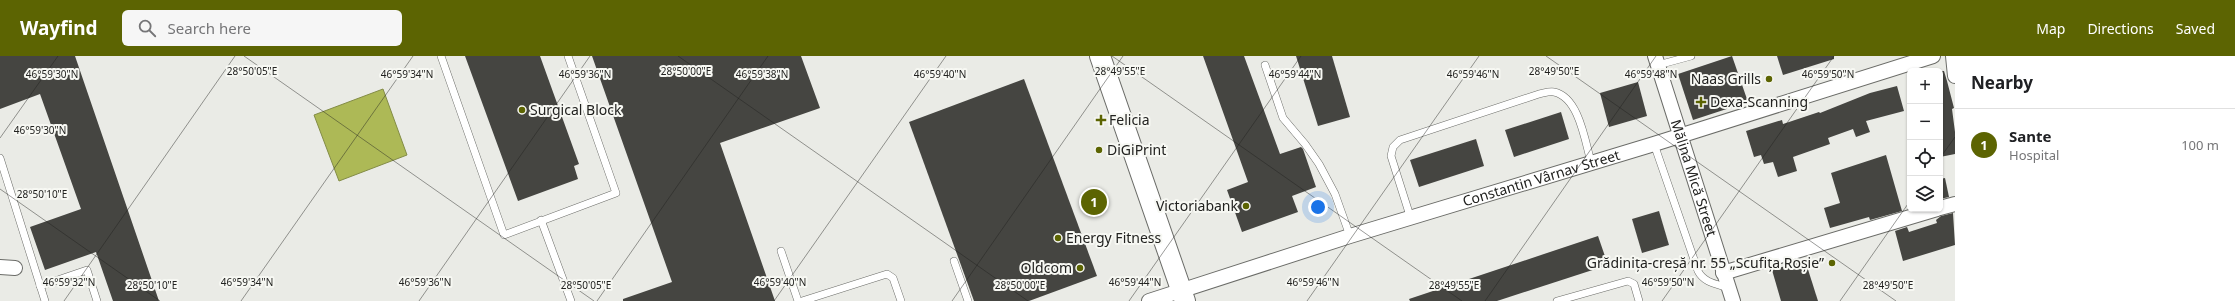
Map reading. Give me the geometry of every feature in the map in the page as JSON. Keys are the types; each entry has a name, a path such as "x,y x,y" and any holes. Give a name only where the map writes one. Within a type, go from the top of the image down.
{"main road":[{"path":"1100,56 1183,296"}],"street":[{"name":"Constantin Vârnav Street","path":"1149,301 1183,296 1350,236 1411,219 1591,162 1680,136 1933,56"},
{"path":"1953,56 1955,76"},
{"name":"Mălina Mică Street","path":"1656,60 1730,294"},
{"path":"1943,207 1955,204"},
{"path":"1723,273 1927,212"},
{"path":"0,267 14,268"}],"lane":[{"path":"441,56 504,235 541,220 616,194 568,56"},
{"path":"1656,60 1691,56"},
{"path":"1265,65 1283,118 1305,144 1319,164 1335,194 1350,236"},
{"path":"1411,219 1391,156 1393,146 1400,140 1421,131 1553,91 1567,97 1576,110 1591,162"},
{"path":"1654,144 1698,271 1702,278 1730,294"},
{"path":"0,158 45,301"},
{"path":"541,220 571,301"},
{"path":"781,251 798,301"},
{"path":"954,261 968,301"},
{"path":"40,286 87,270 97,301"},
{"path":"802,301 887,274 893,278 901,301"},
{"path":"1557,301 1628,281 1634,284 1640,301"}],"shaded area":[{"path":"383,89 407,155 339,181 314,115"}],"building":[{"path":"0,56 75,56 159,301 113,301 96,252 45,270 30,227 81,209 40,94 0,109"},
{"name":"Surgical Block","path":"465,56 540,56 579,164 574,166 578,179 518,201"},
{"path":"592,56 801,56 820,108 720,143 775,301 623,301 623,299 672,282"},
{"path":"1203,56 1244,56 1280,154 1301,147 1303,149 1316,187 1292,196 1298,212 1242,232 1227,190 1248,182"},
{"path":"1296,56 1332,56 1350,117 1318,126"},
{"path":"1732,56 1748,102 1693,120 1678,74"},
{"path":"1777,56 1834,56 1834,59 1783,75"},
{"path":"1943,71 1954,108 1952,109 1955,132 1955,154 1943,156"},
{"path":"1024,79 1097,276 1029,301 974,301 909,122"},
{"path":"1638,82 1647,116 1609,127 1600,93"},
{"path":"1897,86 1904,111 1866,121 1870,132 1856,137 1853,129 1828,138 1830,144 1793,157 1797,171 1778,177 1773,162 1764,164 1761,155 1754,157 1746,131 1782,120 1783,124 1819,112 1820,113 1870,93"},
{"path":"1561,112 1569,139 1514,157 1505,130"},
{"path":"1476,139 1484,166 1419,187 1410,160"},
{"path":"1886,155 1902,211 1870,220 1869,217 1830,228 1824,208 1840,203 1831,173"},
{"path":"1943,178 1945,178 1949,197 1943,198"},
{"path":"1659,211 1669,245 1642,253 1632,219"},
{"path":"1953,213 1955,245 1903,261 1895,231 1907,227 1909,232 1937,223 1936,220 1941,216"},
{"path":"1598,236 1608,265 1497,301 1410,301 1409,299"},
{"path":"1805,260 1818,301 1781,301 1772,270"}],"place":[{"name":"Naas Grills","path":"1769,79"},
{"name":"Dexa-Scanning","path":"1701,102"},
{"name":"Surgical Block","path":"522,110"},
{"name":"Felicia","path":"1101,120"},
{"name":"DiGiPrint","path":"1099,150"},
{"name":"Sante","path":"1094,202"},
{"name":"Victoriabank","path":"1246,206"},
{"name":"Energy Fitness","path":"1058,238"},
{"name":"Grădinița-creșă nr. 55 „Scufița Roșie”","path":"1832,263"},
{"name":"Oldcom","path":"1080,268"}]}
